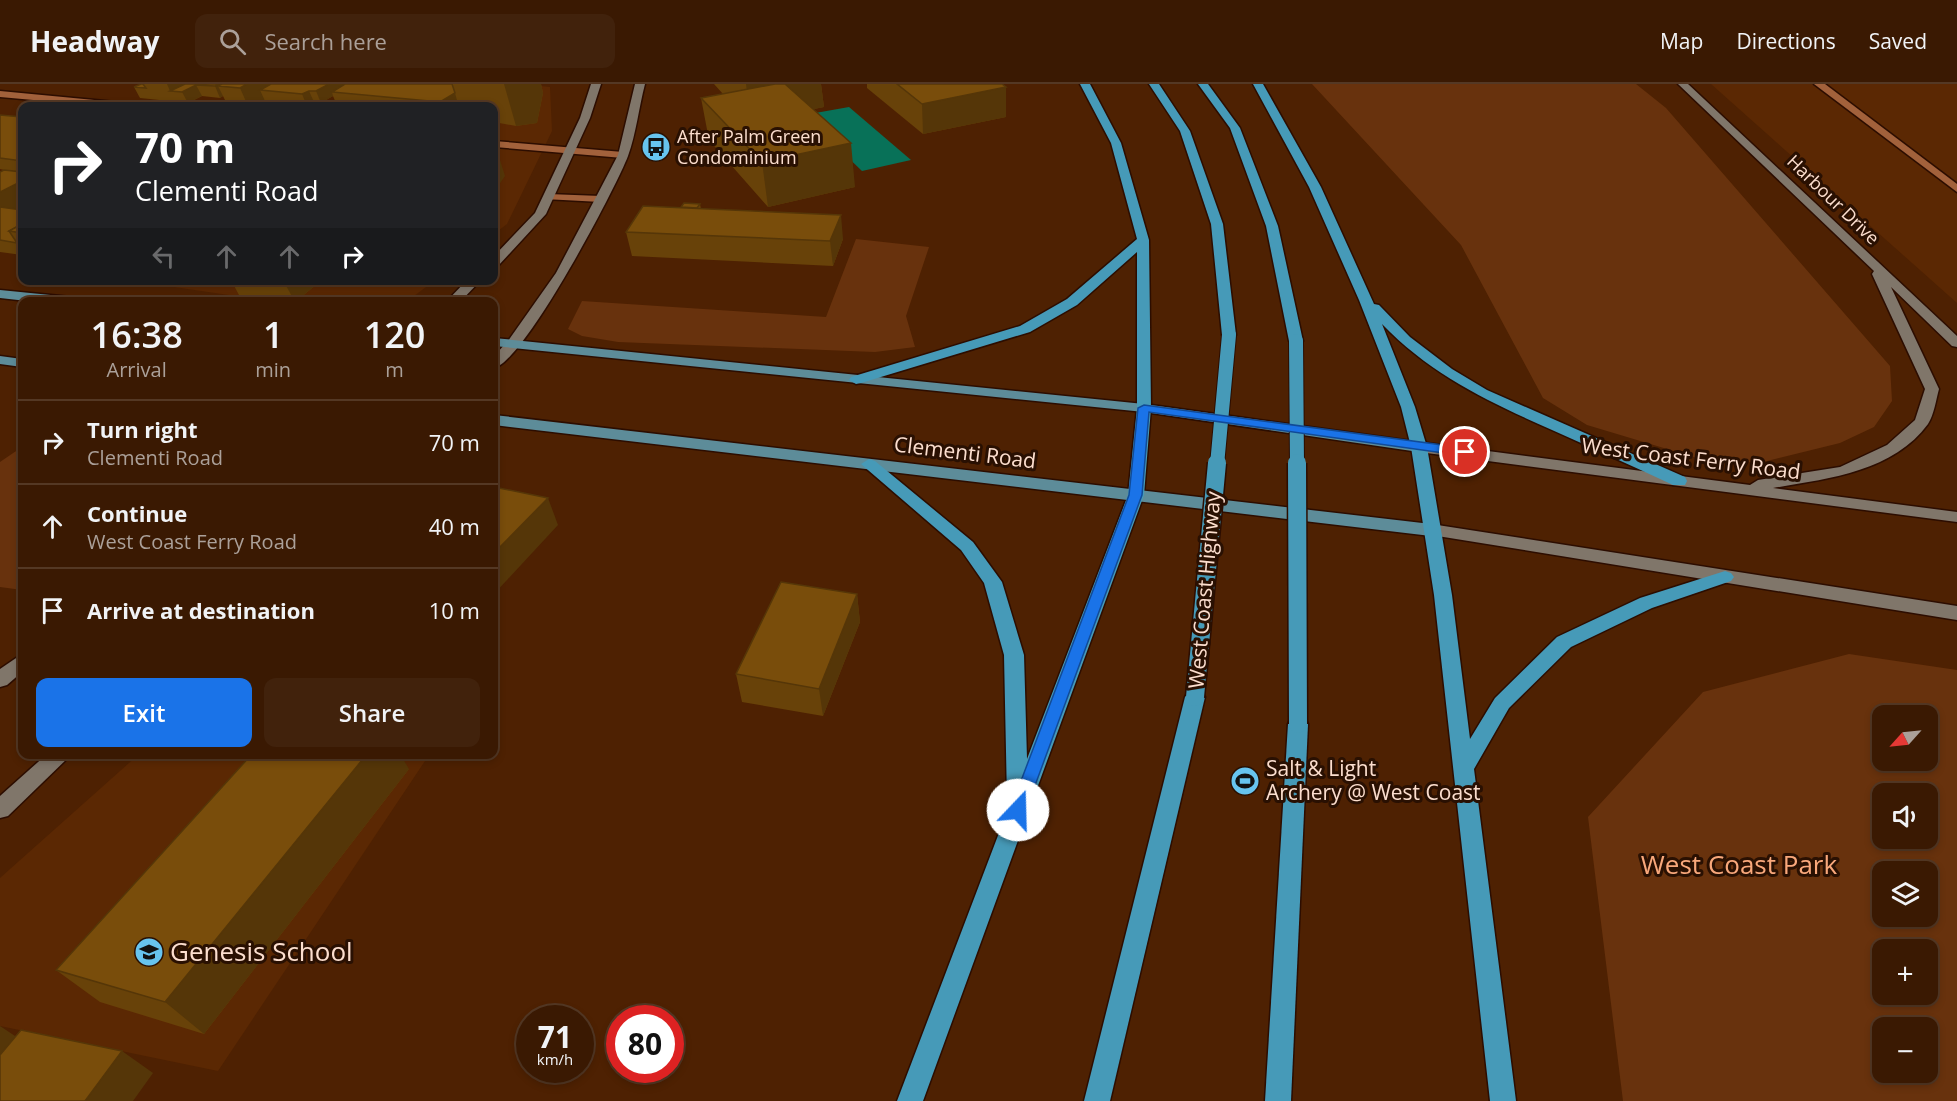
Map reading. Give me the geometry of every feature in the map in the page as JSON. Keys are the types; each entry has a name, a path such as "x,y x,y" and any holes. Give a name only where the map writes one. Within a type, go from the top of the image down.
{"highway":[{"path":"910,1101 1136,495 1144,408 1143,240 1116,143 1085,84"},
{"name":"West Coast Highway","path":"1097,1101 1195,697 1229,335 1217,224 1185,131 1154,84"},
{"path":"1203,84 1235,128 1272,226 1296,341 1298,724 1278,1101"},
{"path":"1258,84 1315,187 1366,300 1408,407 1419,447 1443,596 1503,1101"},
{"path":"856,380 1025,329 1072,302 1143,240"},
{"path":"1366,300 1405,340 1447,372 1482,393 1679,481"},
{"path":"869,464 968,546 993,582 1014,655 1018,810"},
{"path":"1463,770 1502,703 1564,642 1646,603 1725,577"}],"main road":[{"path":"498,259 540,214 570,151 596,84"},
{"path":"498,360 513,344 562,273 601,199 622,155 640,84"},
{"name":"Harbour Drive","path":"1683,84 1957,343"},
{"path":"1738,488 1844,471 1893,448 1922,422 1932,389 1874,265"},
{"path":"457,297 470,285"},
{"path":"0,294 30,297"},
{"path":"498,342 1144,408 1419,447"},
{"path":"0,360 18,362"},
{"name":"Clementi Road","path":"498,420 1431,530"},
{"name":"West Coast Ferry Road","path":"1419,447 1957,517"},
{"path":"1431,530 1957,613"},
{"path":"0,680 18,664"},
{"path":"0,809 56,759"}],"street":[{"path":"1819,84 1957,189"},
{"path":"0,94 84,102"},
{"path":"498,144 622,155"},
{"path":"548,196 601,199"}],"shaded area":[{"path":"520,84 550,87 552,131 507,224 498,231 498,102 484,102"},
{"path":"1711,84 1957,84 1957,303"},
{"path":"849,107 911,160 862,171 804,115"},
{"path":"160,285 429,285 413,297 242,297"},
{"name":"Genesis School","path":"134,759 426,759 218,1071 0,1026 0,878"}],"green space":[{"path":"1312,84 1636,84 1666,108 1890,366 1892,401 1874,427 1840,443 1759,463 1697,458 1587,425 1543,398 1461,245"},
{"path":"856,239 929,247 906,316 915,347 875,352 618,342 582,336 568,329 582,301 826,317"},
{"path":"18,450 18,589 0,587 0,462"},
{"name":"West Coast Park","path":"1849,654 1957,670 1957,1101 1623,1101 1588,817 1703,692"}],"building":[{"path":"141,84 146,88 134,87"},
{"path":"185,84 219,84 215,86 196,85 182,92 170,91"},
{"path":"247,84 240,88 218,86"},
{"path":"271,84 329,84 316,91 302,94 260,90"},
{"path":"345,84 452,84 455,93 440,102 332,92"},
{"path":"785,84 851,143 762,162 701,98"},
{"path":"897,84 1002,84 1006,87 922,104"},
{"path":"0,115 18,117 18,160 0,158"},
{"path":"4,170 18,172 18,183 0,192 0,172"},
{"path":"684,203 700,204 697,208 681,207"},
{"path":"643,206 841,215 830,241 626,232"},
{"path":"0,207 18,209 18,226 9,231 17,243 0,240"},
{"path":"18,226 18,232 9,231"},
{"path":"498,488 548,498 498,549"},
{"path":"781,582 857,594 819,689 736,674"},
{"path":"247,759 363,759 165,1002 56,970"},
{"path":"21,1030 122,1051 85,1101 0,1101 0,1055"}],"place":[{"name":"After Palm Green Condominium","path":"656,147"},
{"name":"Salt & Light Archery @ West Coast","path":"1245,781"},
{"name":"Genesis School","path":"149,952"}],"route":[{"path":"1018,810 1136,495 1144,408 1465,452"}]}
